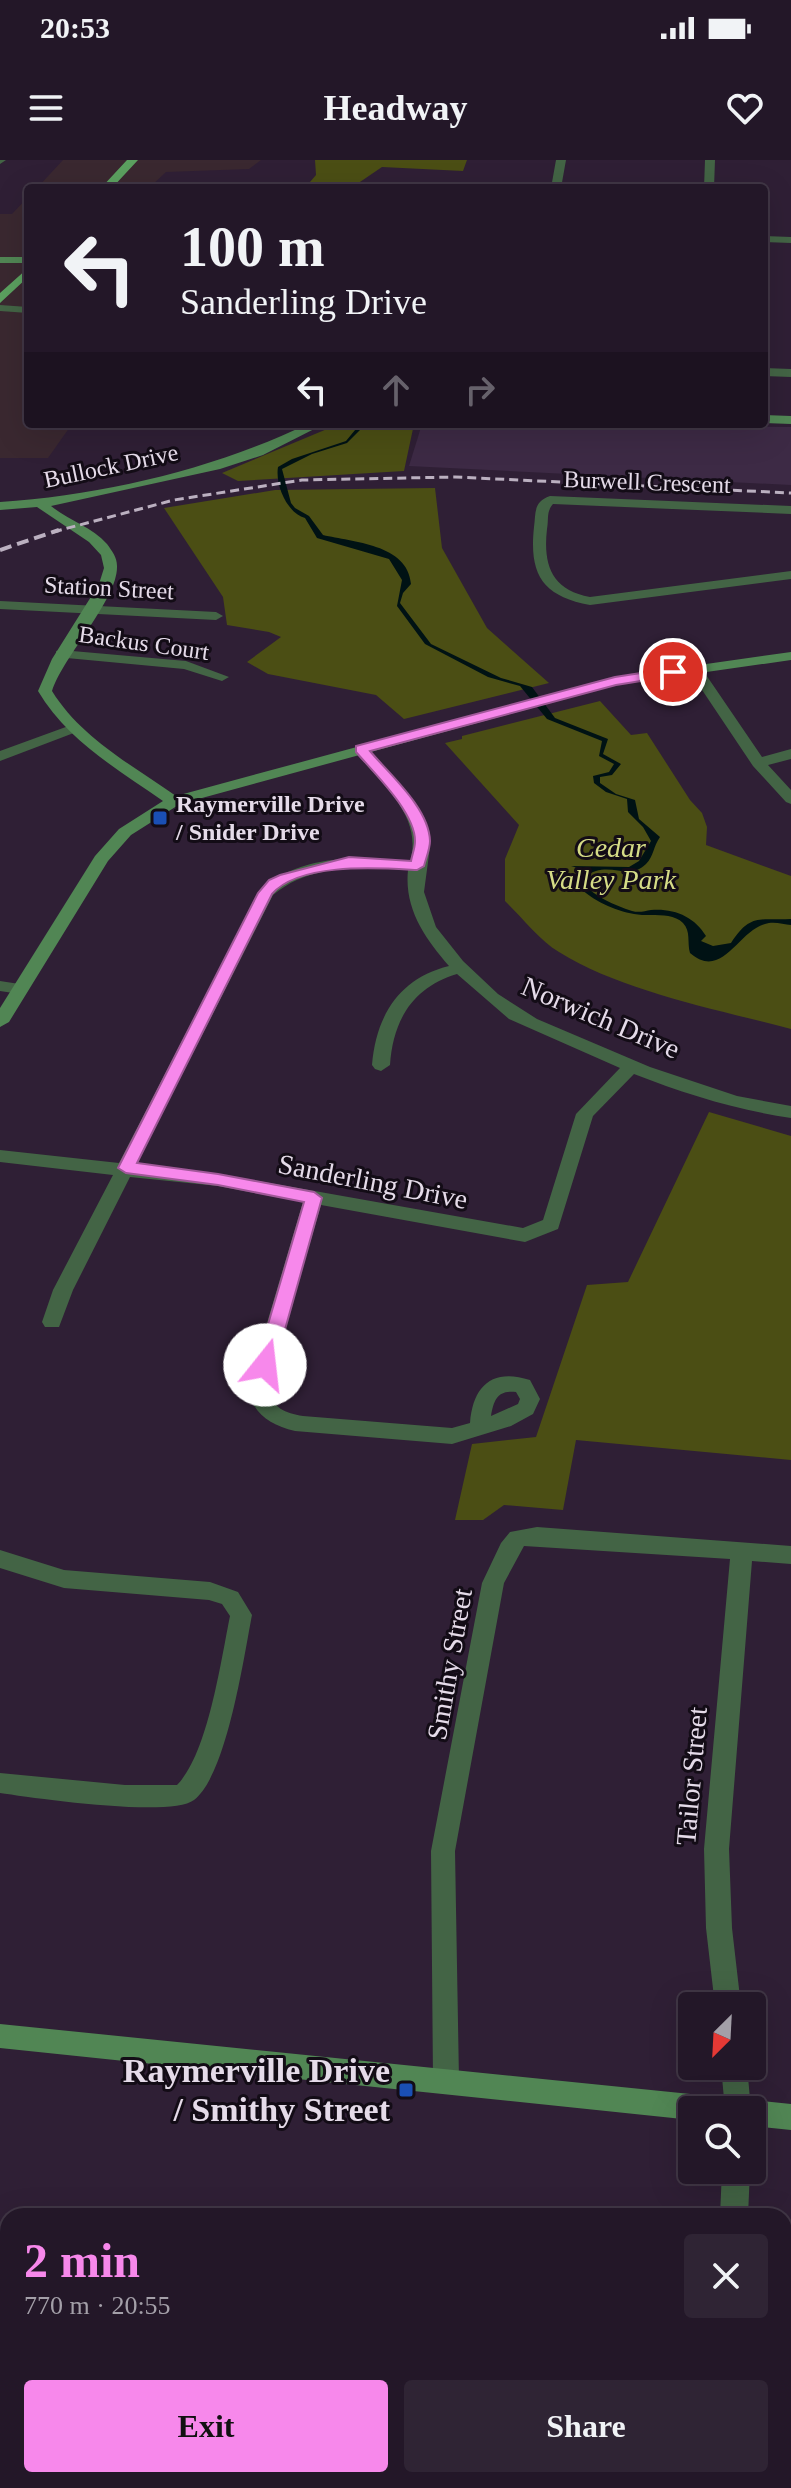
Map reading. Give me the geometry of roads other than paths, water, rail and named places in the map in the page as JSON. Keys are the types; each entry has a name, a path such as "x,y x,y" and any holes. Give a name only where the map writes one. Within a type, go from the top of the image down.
{"main road":[{"path":"110,184 133,160"},
{"path":"0,300 24,275"}],"street":[{"path":"557,184 561,160"},
{"path":"709,184 710,160"},
{"path":"768,239 791,240"},
{"path":"0,260 24,260"},
{"path":"0,308 24,310"},
{"path":"768,372 791,373"},
{"path":"768,419 791,420"},
{"name":"Bullock Drive","path":"0,506 40,503 215,466 259,452 310,428"},
{"name":"Burwell Crescent","path":"791,510 550,500 544,503 540,511 537,552 562,593 573,599 590,601 791,575"},
{"path":"40,503 50,514 91,537 110,558 107,582 51,669 45,691 57,711 74,728 174,801"},
{"name":"Station Street","path":"0,605 216,616"},
{"name":"Backus Court","path":"61,654 186,665 222,677"},
{"path":"0,1022 113,845 142,819 174,801 615,681 791,656"},
{"path":"695,669 758,763 791,799"},
{"path":"0,756 74,728"},
{"name":"Norwich Drive","path":"361,749 408,806 419,825 423,842 417,866 417,900 423,918 462,968 502,1006 633,1065 758,1108 791,1112"},
{"path":"758,763 791,754"},
{"path":"52,1322 63,1290 257,908 274,883 349,862 417,866"},
{"path":"381,1065 382,1043 407,991 434,974 462,968"},
{"path":"0,986 20,989"},
{"name":"Sanderling Drive","path":"0,1156 218,1180 525,1235 551,1224 585,1114 633,1065"},
{"path":"314,1198 257,1390 265,1408 282,1421 303,1424 452,1436 480,1427"},
{"name":"Smithy Street","path":"446,2080 443,1851 493,1583 505,1556 518,1538 537,1536 791,1555"},
{"name":"Tailor Street","path":"726,1992 716,1906 715,1836 722,1797 742,1551"},
{"path":"0,1559 64,1579 210,1591 230,1598 241,1615 208,1755 197,1782 183,1794 148,1797 0,1783"},
{"path":"0,2036 678,2105"},
{"path":"766,2114 791,2117"},
{"path":"734,2208 735,2184"}],"railway":[{"path":"53,532 174,500 302,480 455,477 791,493"},
{"path":"53,532 59,530"},
{"path":"0,550 53,532"}],"place":[{"name":"Raymerville Drive / Snider Drive","path":"160,818"},
{"name":"Raymerville Drive / Smithy Street","path":"406,2090"}],"park label":[{"name":"Cedar Valley Park","path":"611,863"}]}
